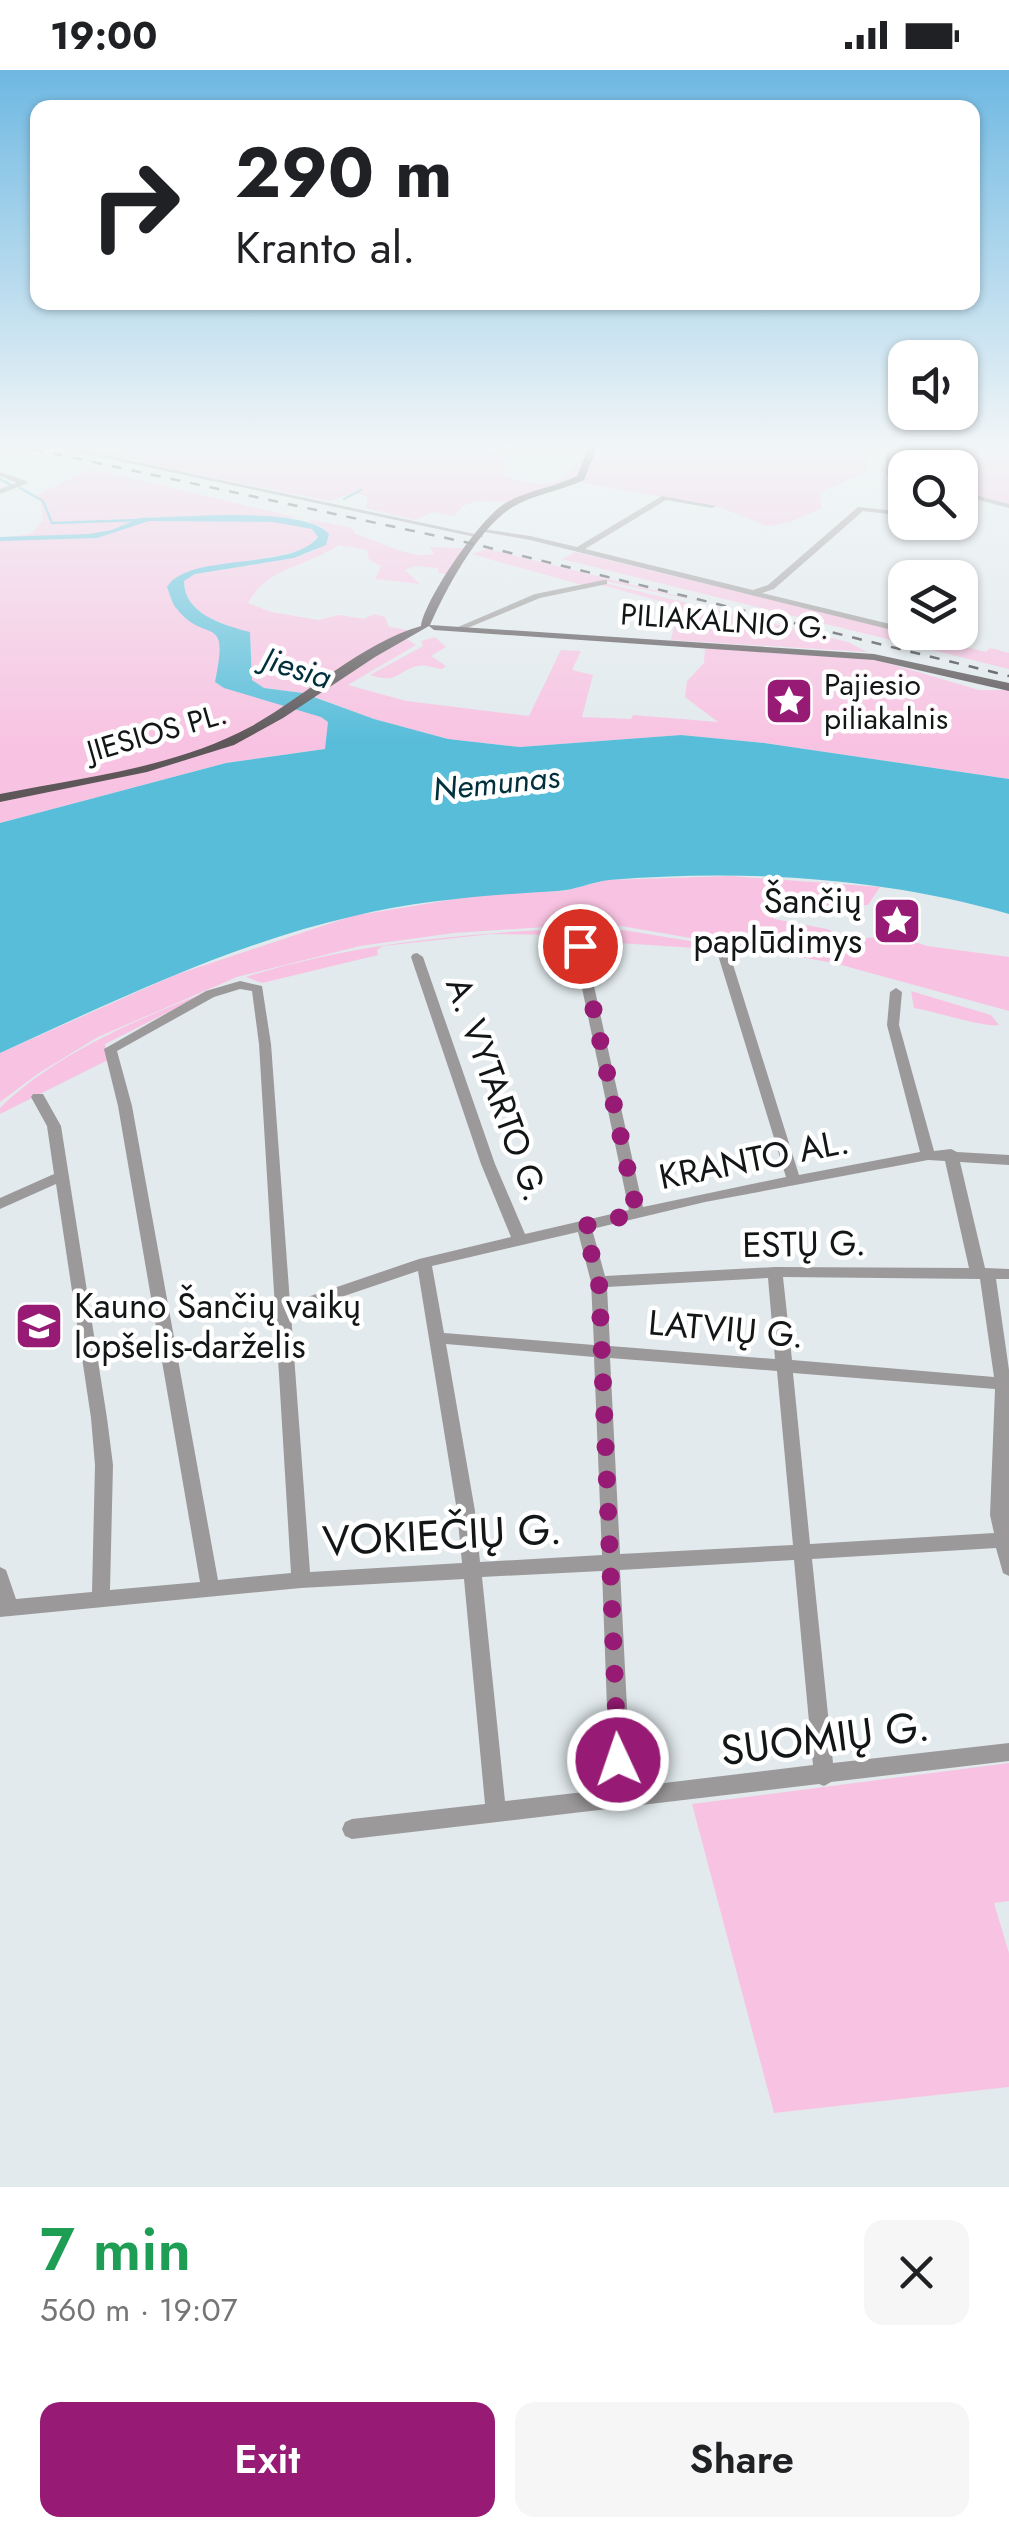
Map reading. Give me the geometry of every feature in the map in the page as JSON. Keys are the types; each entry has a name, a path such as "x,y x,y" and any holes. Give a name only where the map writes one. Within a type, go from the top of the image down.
{"main road":[{"path":"426,626 452,574 474,544"},
{"name":"PILIAKALNIO G.","path":"426,626 874,657 1009,688"},
{"name":"JIESIOS PL.","path":"0,798 212,748 426,626"},
{"path":"404,636 462,626"}],"street":[{"path":"543,544 888,626"},
{"path":"578,550 588,544"},
{"path":"755,592 771,588 821,544"},
{"path":"462,626 538,596 604,582"},
{"path":"578,941 637,1213"},
{"path":"724,955 794,1181"},
{"name":"A. VYTARTO G.","path":"417,957 488,1164 520,1241"},
{"path":"210,1587 125,1106 110,1048 210,994 240,984 258,989 265,1044 302,1580"},
{"path":"896,992 892,1025 928,1154"},
{"path":"38,1097 54,1126 104,1465 101,1598"},
{"name":"KRANTO AL.","path":"283,1311 424,1263 637,1213 928,1154 1009,1160"},
{"path":"951,1154 983,1273 1006,1384 1009,1568"},
{"path":"0,1204 62,1176"},
{"path":"584,1226 599,1282 620,1799"},
{"path":"424,1263 473,1571 496,1812"},
{"path":"776,1272 824,1776"},
{"name":"ESTŲ G.","path":"599,1282 776,1272 1009,1274"},
{"name":"LATVIŲ G.","path":"438,1338 1006,1384"},
{"name":"VOKIEČIŲ G.","path":"5,1608 302,1580 1006,1541"},
{"path":"0,1575 5,1608"},
{"name":"SUOMIŲ G.","path":"352,1830 1009,1752"}],"shaded area":[{"path":"0,544 317,544 287,554 196,572 179,579 177,600 221,630 235,681 333,712 325,749 226,763 0,823"},
{"path":"317,544 382,544 417,555 434,553 429,547 463,548 449,574 438,573 438,568 415,566 405,570 420,584 375,579 381,566 369,560 367,550 339,545 266,581 248,603 271,612 318,620 339,615 364,619 374,614 385,617 389,627 408,630 303,693 264,688 252,680 250,633 217,622 198,610 186,592 184,580 195,574 294,558 314,551"},
{"path":"488,549 706,603 605,581 582,585 471,554"},
{"path":"575,552 888,628 888,639 562,559"},
{"path":"598,584 848,642 867,652 671,640 676,618 668,617 670,604"},
{"path":"435,637 446,647 431,656 446,666 442,669 420,666 392,678 370,675 423,646 421,641"},
{"path":"407,639 416,645 348,685 406,701 529,716 561,650 581,651 572,670 593,675 582,717 631,719 633,715 718,722 685,697 687,681 704,663 705,647 874,659 979,690 1009,690 1009,779 764,743 681,735 520,747 448,739 374,719 315,697 398,641"},
{"path":"990,648 1009,653 1009,669 932,650 986,652"},
{"path":"730,876 880,887 868,905 774,915 774,919 827,929 849,939 896,936 927,946 1009,957 1009,1011 834,963 621,926 454,933 360,946 237,977 98,1037 0,1102 0,1053 175,975 352,916 486,894 563,891 607,880"},
{"path":"573,928 623,930 696,942 695,948 587,941 581,932 556,930 551,935 491,934 383,946 377,950 378,955 262,983 246,977 367,948 449,937 490,933"},
{"path":"216,988 105,1044 108,1060 0,1114 0,1108 23,1088 74,1053 130,1024"},
{"path":"911,991 991,1015 999,1025 914,1008"},
{"path":"1009,1763 1009,1901 994,1903 1009,1953 1009,2087 774,2113 692,1804"}],"water":[{"name":"Nemunas","path":"326,544 294,558 195,574 184,581 198,610 250,632 252,680 264,688 303,693 374,719 448,739 520,747 681,735 764,743 1009,779 1009,914 961,901 861,884 760,876 609,880 564,890 430,902 379,910 263,942 174,976 0,1053 0,823 226,763 325,749 328,722 321,717 215,682 219,660 217,637 188,620 175,607 167,587 178,576 196,569 265,559"}],"railway":[{"path":"473,544 1009,676"}],"place":[{"name":"Pajiesio piliakalnis","path":"789,701"},
{"name":"Šančių paplūdimys","path":"897,921"},
{"name":"Kauno Šančių vaikų lopšelis-darželis","path":"39,1326"}],"route":[{"path":"580,946 637,1213 584,1226 599,1282 618,1760"}],"water label":[{"name":"Jiesia","path":"297,668"}]}
